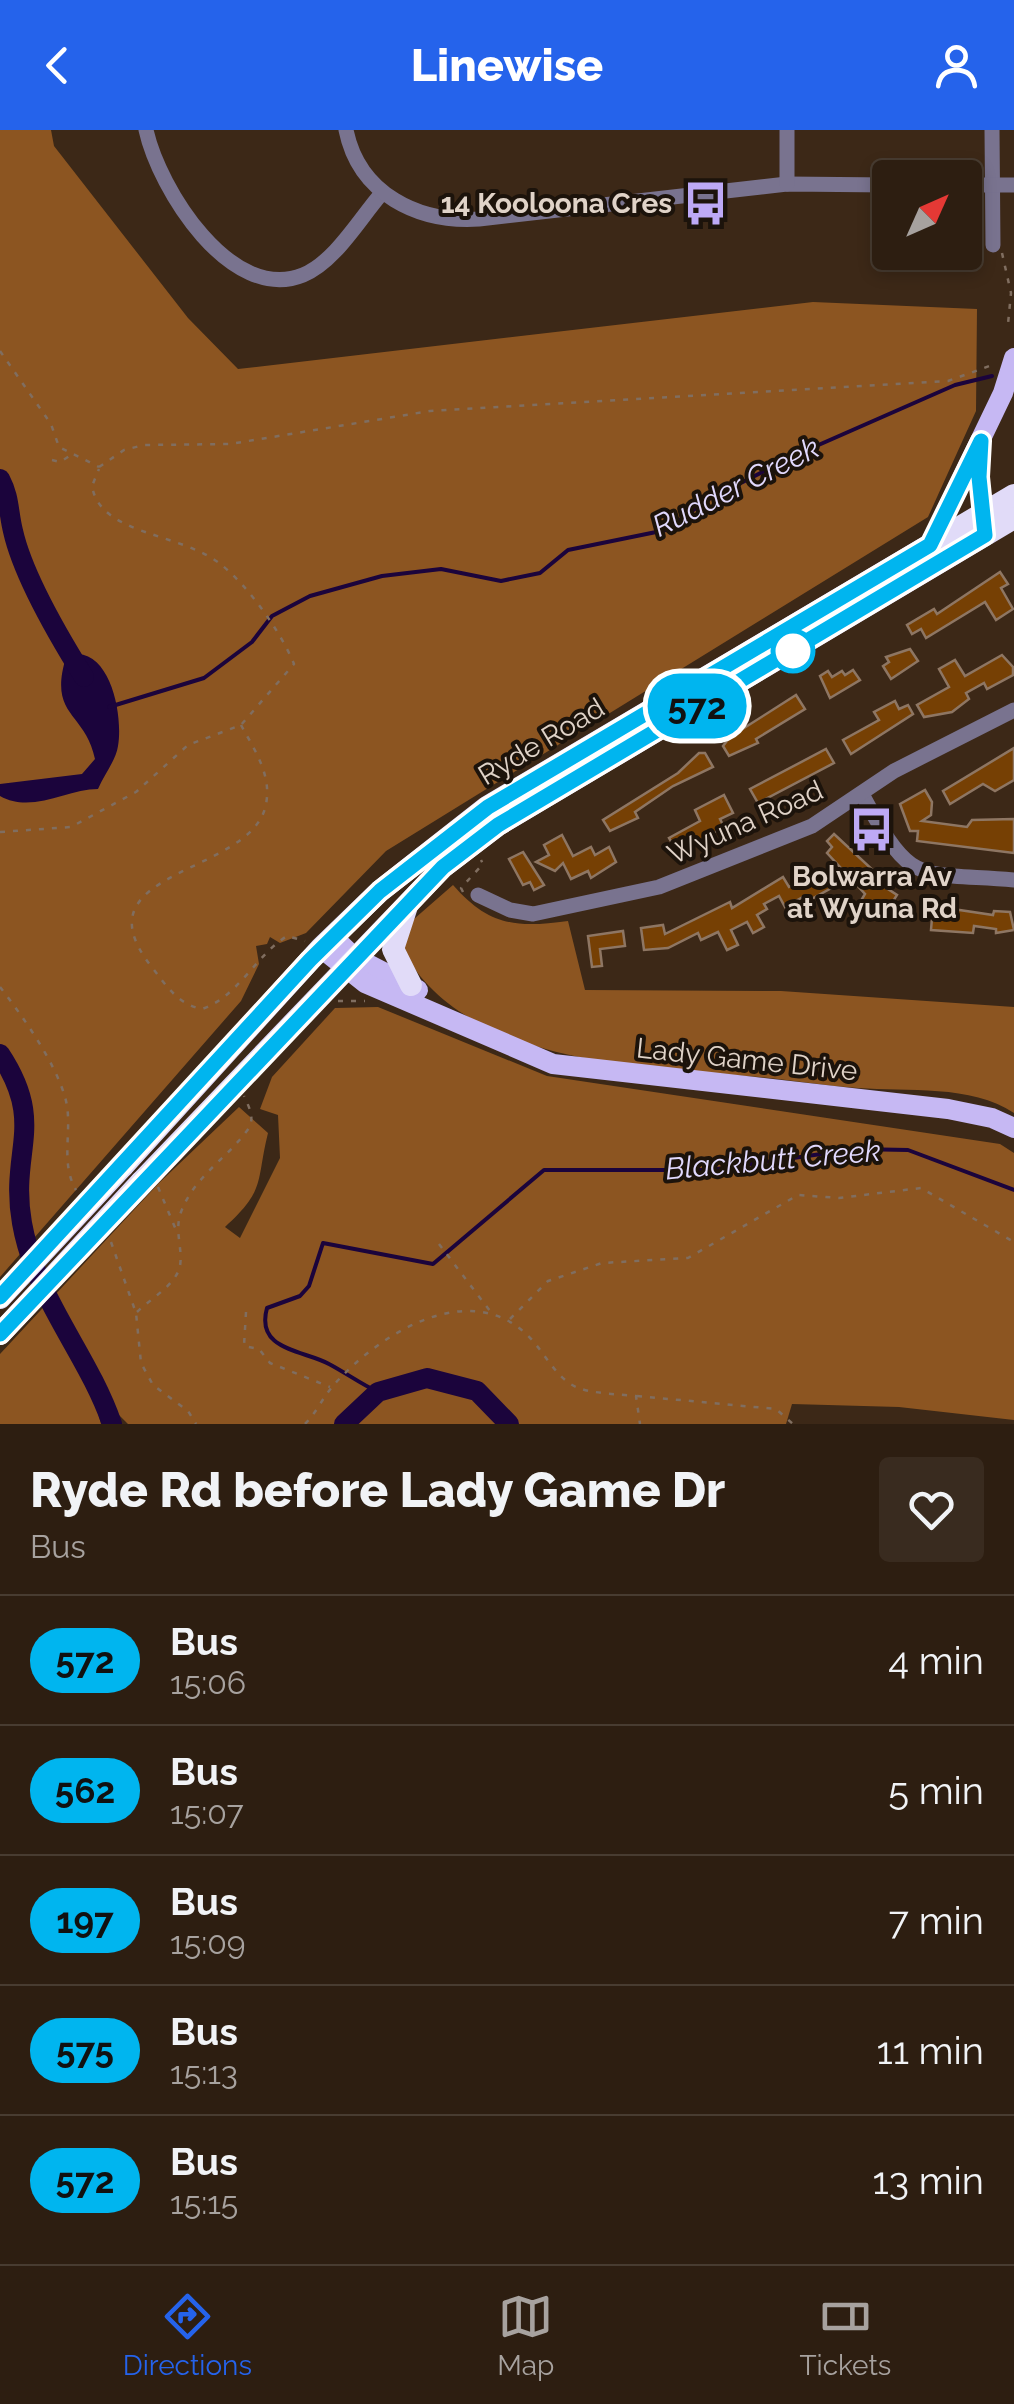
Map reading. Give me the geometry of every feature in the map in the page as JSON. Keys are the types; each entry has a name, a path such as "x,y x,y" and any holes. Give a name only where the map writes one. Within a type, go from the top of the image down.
{"highway":[{"name":"Ryde Road","path":"0,1334 149,1182 349,963 443,867 498,825 982,521 1014,495"},
{"name":"Ryde Road","path":"0,1298 123,1166 320,942 414,862 488,807 930,545 982,521 1014,518"},
{"path":"408,901 393,949 411,985"}],"main road":[{"path":"930,545 981,441 1008,359"},
{"path":"981,441 982,521"},
{"path":"966,468 982,521"},
{"name":"Lady Game Drive","path":"320,942 349,963 366,983 553,1064 948,1109 992,1118 1014,1128"},
{"name":"Lady Game Drive","path":"349,963 411,985 478,1030"}],"street":[{"path":"146,130 166,185 224,258 262,280 285,280 321,264 382,193"},
{"path":"346,130 362,169 382,193 432,218 459,220 787,184 872,185"},
{"path":"787,130 787,184"},
{"path":"992,130 993,245"},
{"path":"982,186 1014,186"},
{"name":"Wyuna Road","path":"478,895 510,910 533,914 659,887 812,826 894,770 1014,710"},
{"path":"862,794 892,850 910,866 931,874 1014,880"}],"path":[{"path":"993,245 1006,258 1012,293 1008,324"},
{"path":"0,350 51,424 59,447 99,468"},
{"path":"0,832 71,827 136,792 188,745 241,724 289,675 294,664 272,628 220,564 184,542 114,521 101,512 92,486 99,468 124,450 230,444 430,411 948,382 1008,359"},
{"path":"52,460 60,462 72,454"},
{"path":"241,724 267,783 266,805 258,822 226,850 178,870 147,894 130,916 129,932 174,995 187,1006 202,1009 231,991 287,936 320,942"},
{"path":"478,895 461,888 483,864 480,858"},
{"path":"0,987 64,1095 70,1121 68,1175 84,1199"},
{"path":"136,1314 174,1279 180,1265 180,1213 208,1169 252,1122 244,1095"},
{"path":"149,1182 177,1234"},
{"path":"510,1320 548,1281 602,1263 688,1258 798,1196 839,1198 921,1188 1014,1242"},
{"path":"110,1240 119,1254 136,1314 140,1363 152,1385 188,1411 196,1424"},
{"path":"440,1245 491,1312"},
{"path":"246,1312 244,1346 259,1349 270,1363 332,1388"},
{"path":"305,1424 332,1388 396,1332 418,1321 462,1312 491,1312 510,1320 578,1388 776,1409 793,1424"},
{"path":"636,1396 640,1424"}],"shaded area":[{"path":"0,130 51,130 54,146 188,318 238,369 813,302 977,309 976,411 928,517 386,851 306,933 280,943 270,937 267,944 256,946 259,964 241,1001 0,1277"},
{"path":"78,654 99,665 117,705 118,746 98,789 37,802 12,801 0,796 0,784 82,774 95,759 62,692 66,657"},
{"path":"453,885 479,909 504,921 568,921 585,990 781,991 1014,1007 1014,1113 959,1093 846,1087 610,1063 508,1036 463,1014 426,983 400,943 414,919"},
{"path":"378,1007 547,1076 1000,1144 1014,1153 1014,1420 899,1407 792,1404 786,1424 128,1424 118,1414 98,1413 101,1424 0,1424 0,1354 159,1183 239,1107 268,1133 253,1194 225,1227 240,1238 280,1158 278,1115 260,1109 272,1077 335,1008"}],"building":[{"path":"1000,572 1008,584 1001,588 1013,609 996,620 985,602 926,638 921,629 912,634 907,625 934,609 937,614"},
{"path":"910,649 918,661 891,679 883,666 889,662 886,657"},
{"path":"1002,655 1013,667 1013,675 987,689 984,683 966,693 969,699 952,712 924,717 917,705 949,687 939,669 955,660 965,676"},
{"path":"853,670 860,680 830,698 820,676 828,671 832,677 842,671 845,675"},
{"path":"796,695 805,709 756,739 758,743 729,756 723,746 730,737"},
{"path":"895,701 899,709 908,705 913,714 851,754 843,740 879,720 874,712"},
{"path":"1014,748 1014,780 995,791 983,784 950,804 943,791"},
{"path":"826,749 834,763 758,803 750,789"},
{"path":"699,753 705,753 713,767 673,786 635,812 638,818 610,831 603,820 678,773"},
{"path":"925,790 932,802 931,815 922,821 967,827 972,820 1014,819 1014,853 917,841 918,831 910,831 900,804"},
{"path":"724,795 733,813 720,819 724,827 678,853 669,838 700,821 695,810"},
{"path":"834,834 876,873 871,878 897,895 882,919 859,904 865,894 827,853 832,847 827,841"},
{"path":"562,835 573,856 591,847 595,855 609,847 616,862 591,878 588,871 571,879 563,863 555,871 536,862 549,855 544,845"},
{"path":"523,852 544,885 534,890 530,882 523,885 509,859"},
{"path":"827,872 835,886 806,902 803,897 785,907 779,896 764,904 767,909 757,915 764,927 753,933 747,922 731,930 738,945 727,950 718,932 701,940 698,933 668,948 644,950 641,928 663,925 665,934 730,902 732,908 783,877 789,887"},
{"path":"933,906 993,915 994,911 1010,912 1014,930 996,933 996,929 974,926 973,933 931,930"},
{"path":"623,931 625,946 600,949 602,966 592,967 588,936"}],"waterway":[{"name":"Rudder Creek","path":"109,707 204,678 252,642 272,616 310,596 382,576 441,569 501,581 540,573 568,550 666,530 707,500 798,454 955,385 992,376"},
{"path":"0,479 18,549 33,586 84,677"},
{"path":"0,1054 14,1079 24,1119 19,1198 29,1250 38,1276 112,1424"},
{"name":"Blackbutt Creek","path":"378,1392 329,1364 275,1341 265,1322 267,1308 300,1296 309,1286 323,1243 433,1264 544,1170 710,1170 856,1149 908,1150 1014,1190"},
{"path":"344,1424 378,1392 427,1378 477,1391 509,1424"}],"bus line":[{"name":"572","path":"0,1297 310,960 380,891 488,807 930,545 952,507 981,441 979,477 985,535 906,586 498,825 443,867 0,1334"}],"place":[{"name":"14 Kooloona Cres","path":"705,203"},
{"name":"Bolwarra Av at Wyuna Rd","path":"872,830"}]}
